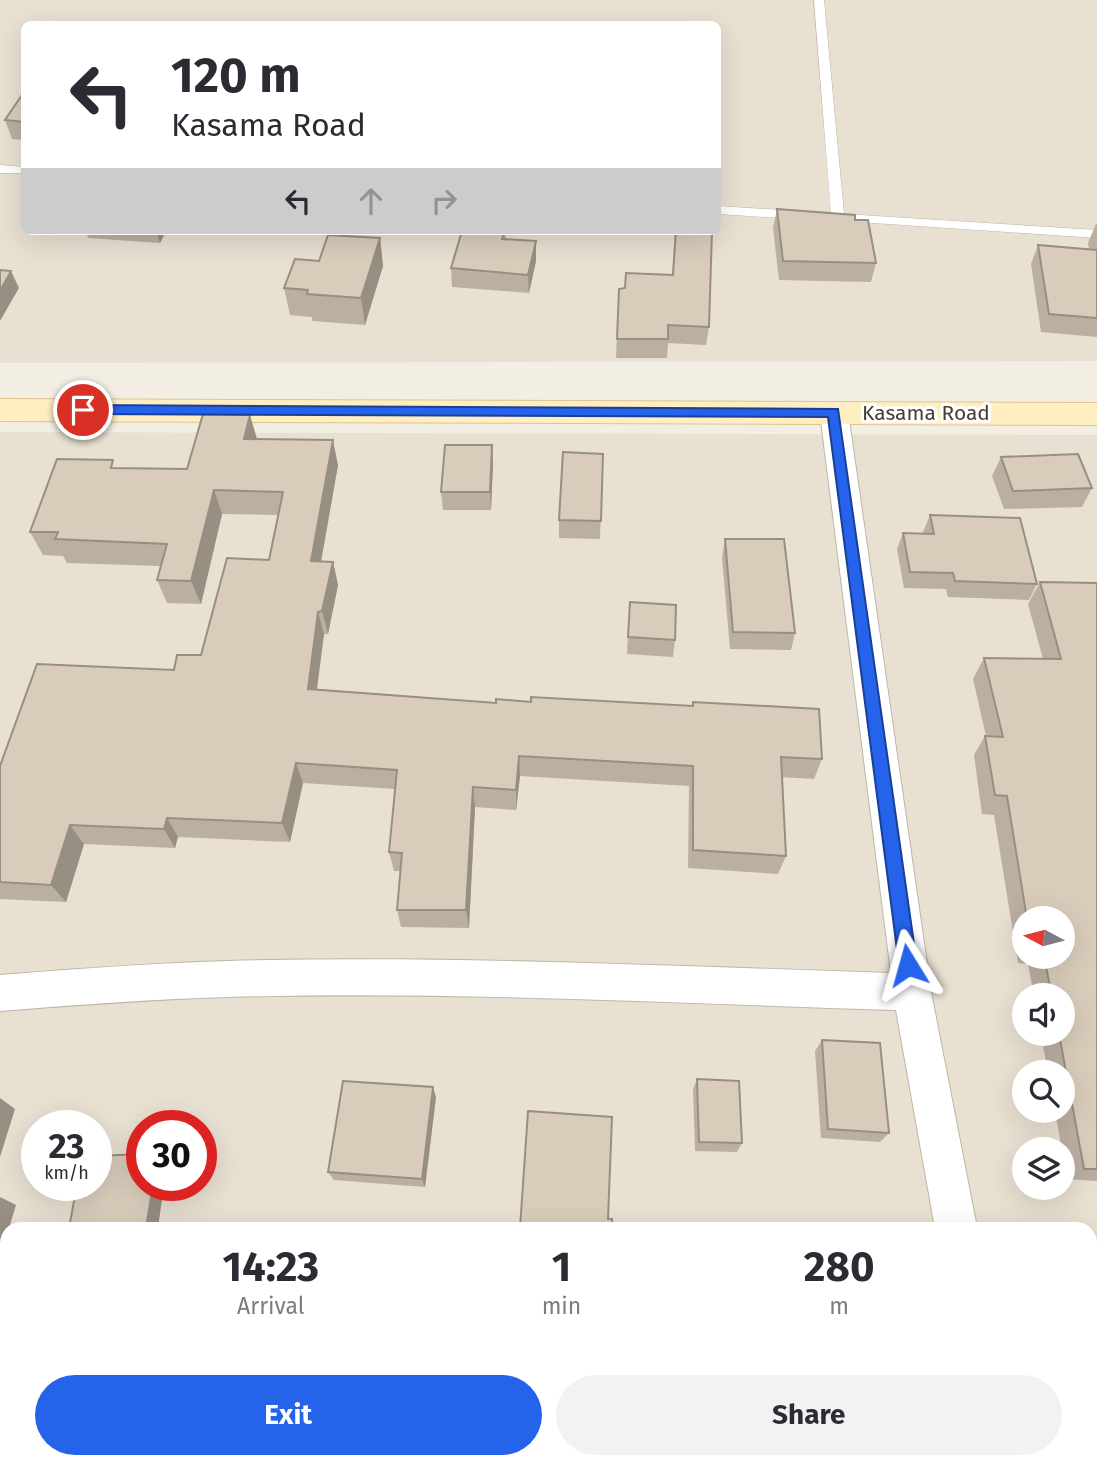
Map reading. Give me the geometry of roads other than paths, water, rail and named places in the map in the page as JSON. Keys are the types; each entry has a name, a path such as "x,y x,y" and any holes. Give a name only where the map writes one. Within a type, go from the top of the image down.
{"street":[{"name":"Kasama Road","path":"0,410 1097,414"},
{"path":"834,412 912,992 955,1222"},
{"path":"0,993 184,979 299,976 912,992"}],"lane":[{"path":"820,0 824,217"},
{"path":"0,169 21,170"},
{"path":"721,210 1097,234"}]}
